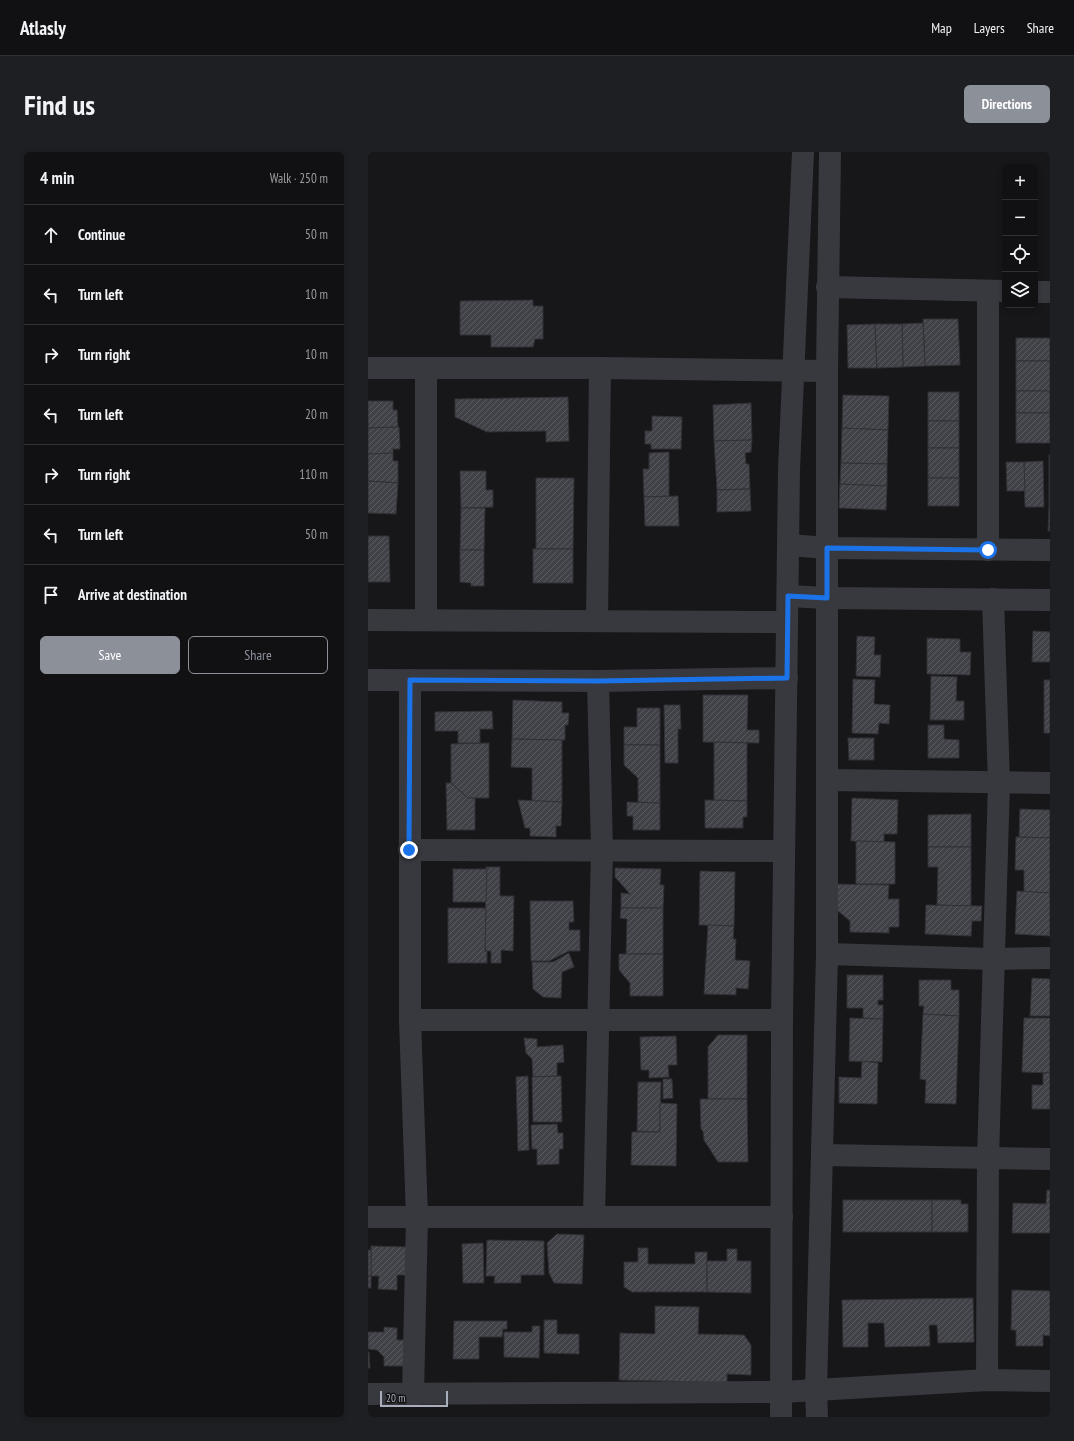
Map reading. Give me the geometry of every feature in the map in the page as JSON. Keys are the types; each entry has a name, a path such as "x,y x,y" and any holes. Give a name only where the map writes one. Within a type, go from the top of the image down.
{"lane":[{"path":"781,1417 782,1020 789,469 803,152"},
{"path":"817,1417 816,1390 826,954 826,371 830,152"},
{"path":"827,287 996,291 988,550"},
{"path":"1038,292 1050,292"},
{"path":"368,368 600,368 826,371"},
{"path":"426,368 426,620"},
{"path":"597,621 600,368"},
{"path":"789,545 827,548 1050,550"},
{"path":"788,596 827,598 1050,600"},
{"path":"987,1380 988,1158 992,959 999,783 992,599"},
{"path":"368,620 788,622"},
{"path":"368,680 598,681 787,678"},
{"path":"410,680 410,1020 417,1217 413,1395"},
{"path":"594,1217 602,850 598,681"},
{"path":"827,780 1050,783"},
{"path":"409,850 784,851"},
{"path":"826,954 992,959 1050,958"},
{"path":"410,1020 782,1020"},
{"path":"822,1155 1050,1159"},
{"path":"368,1217 782,1217"},
{"path":"368,1394 413,1395 782,1392 987,1380 1050,1381"}],"building":[{"path":"533,300 533,306 543,306 543,339 535,339 533,347 491,347 491,335 460,335 460,301"},
{"path":"923,319 958,319 960,365 925,366"},
{"path":"923,323 925,366 903,367 902,324"},
{"path":"875,324 877,368 848,368 847,325"},
{"path":"875,324 902,324 903,367 877,368"},
{"path":"1016,338 1050,338 1050,361 1016,361"},
{"path":"1016,361 1050,361 1050,391 1016,391"},
{"path":"1016,391 1050,391 1050,413 1016,413"},
{"path":"928,392 959,392 959,421 928,421"},
{"path":"843,395 889,396 888,430 842,428"},
{"path":"568,397 569,441 546,442 546,431 487,432 455,417 455,399"},
{"path":"368,401 393,401 393,410 397,410 398,427 368,428"},
{"path":"751,403 752,440 714,441 713,405"},
{"path":"1016,413 1050,413 1050,443 1016,443"},
{"path":"652,416 682,417 681,449 651,449 651,444 645,444 645,431 652,431"},
{"path":"928,421 959,421 959,448 928,448"},
{"path":"399,427 400,449 393,449 393,453 368,454 368,428"},
{"path":"842,428 888,430 887,464 841,463"},
{"path":"752,440 751,452 745,453 746,464 749,464 750,489 717,490 714,441"},
{"path":"928,448 959,448 959,478 928,478"},
{"path":"669,452 669,496 644,497 643,469 649,469 649,453"},
{"path":"393,453 393,461 398,461 398,483 368,481 368,454"},
{"path":"1050,455 1050,480 1049,480"},
{"path":"1043,461 1044,507 1025,507 1024,462"},
{"path":"1006,462 1024,462 1025,491 1007,491"},
{"path":"841,463 887,464 887,486 840,484"},
{"path":"460,471 486,471 486,490 493,490 493,507 461,508"},
{"path":"536,478 574,478 573,549 536,549"},
{"path":"928,478 959,478 959,506 928,506"},
{"path":"1050,480 1050,507 1049,507"},
{"path":"368,481 398,483 396,514 368,513"},
{"path":"840,484 887,486 886,510 839,508"},
{"path":"750,489 751,511 717,512 717,490"},
{"path":"678,496 679,526 645,526 644,497"},
{"path":"1049,507 1050,531 1048,531"},
{"path":"461,508 485,508 484,550 460,550"},
{"path":"368,536 389,536 390,582 368,582"},
{"path":"533,549 573,549 573,583 533,583"},
{"path":"460,550 484,550 484,586 471,586 471,583 460,582"},
{"path":"1033,631 1050,632 1050,662 1032,662"},
{"path":"857,636 875,637 874,655 881,655 880,677 856,676"},
{"path":"927,638 960,639 960,652 971,652 970,675 927,674"},
{"path":"931,676 957,677 956,701 964,701 964,720 930,720"},
{"path":"853,679 875,680 874,704 890,705 889,724 879,723 878,734 852,733"},
{"path":"1044,680 1050,680 1050,733 1044,733"},
{"path":"703,695 748,695 747,730 759,730 759,743 703,742"},
{"path":"513,700 562,702 562,713 569,713 568,725 565,725 565,740 512,739"},
{"path":"664,705 680,705 681,729 678,729 678,763 665,763"},
{"path":"637,708 660,708 660,745 624,745 624,727 637,727"},
{"path":"492,711 493,729 480,729 480,743 458,743 458,731 435,731 435,712"},
{"path":"928,725 944,725 944,739 959,740 959,758 928,758"},
{"path":"848,738 874,738 874,760 849,760"},
{"path":"512,739 562,740 562,802 532,801 532,768 511,767"},
{"path":"714,742 747,743 747,801 714,800"},
{"path":"489,743 489,798 468,798 451,783 451,744"},
{"path":"624,745 660,745 660,803 638,802 638,778 624,765"},
{"path":"446,783 451,783 468,798 475,798 475,830 447,830"},
{"path":"852,798 898,800 897,834 884,834 884,842 851,841"},
{"path":"518,800 562,802 561,826 556,826 556,837 530,836 530,828 525,828"},
{"path":"705,800 747,801 747,817 743,817 743,828 705,828"},
{"path":"627,802 660,803 660,830 633,830 633,816 627,816"},
{"path":"1020,809 1050,810 1050,838 1019,837"},
{"path":"971,814 971,847 928,847 928,815"},
{"path":"1016,837 1050,838 1050,893 1024,892 1024,870 1015,870"},
{"path":"856,841 895,842 895,884 856,884"},
{"path":"928,847 971,847 971,906 937,905 938,867 928,867"},
{"path":"486,867 500,867 500,896 514,896 513,951 501,950 501,963 491,963 491,951 485,951"},
{"path":"615,868 661,869 660,885 664,885 663,908 621,908 621,893 630,894 615,877"},
{"path":"453,869 487,869 486,902 453,902"},
{"path":"700,871 735,872 734,926 699,925"},
{"path":"831,884 889,885 888,899 899,899 899,927 889,927 889,933 850,932 850,921 831,905"},
{"path":"1017,891 1050,893 1050,936 1015,934"},
{"path":"530,901 573,901 574,922 569,922 569,930 580,930 580,951 569,951 549,961 531,961"},
{"path":"926,905 982,906 981,921 972,921 971,936 925,934"},
{"path":"448,908 486,908 485,951 487,951 487,963 448,963"},
{"path":"621,908 663,908 663,954 626,954 627,919 620,918"},
{"path":"708,925 734,926 733,939 736,939 735,960 750,961 748,989 736,988 736,995 704,994"},
{"path":"569,953 574,967 562,972 561,998 543,997 533,989 532,962 553,962"},
{"path":"619,954 663,954 663,996 630,996 630,983 619,970"},
{"path":"847,975 883,975 883,1000 878,1000 878,1005 883,1005 883,1019 863,1018 863,1008 847,1008"},
{"path":"1032,978 1050,979 1050,1016 1030,1016"},
{"path":"919,980 951,980 951,990 959,990 959,1016 923,1014 924,1006 919,1006"},
{"path":"923,1014 959,1016 956,1104 925,1103 926,1080 920,1079"},
{"path":"850,1018 883,1019 882,1062 849,1061"},
{"path":"1024,1018 1050,1018 1050,1073 1022,1072"},
{"path":"718,1035 747,1035 747,1099 708,1099 708,1047"},
{"path":"676,1036 677,1065 668,1065 669,1077 649,1078 649,1070 641,1070 640,1037"},
{"path":"524,1038 537,1039 537,1047 563,1045 564,1062 557,1063 557,1076 533,1077 532,1059 526,1053"},
{"path":"862,1061 878,1063 877,1104 839,1103 839,1077 861,1078"},
{"path":"1043,1073 1050,1073 1050,1109 1032,1109 1032,1085 1043,1085"},
{"path":"528,1076 529,1150 518,1151 516,1077"},
{"path":"561,1076 562,1122 533,1122 532,1077"},
{"path":"663,1079 672,1079 673,1098 663,1099"},
{"path":"638,1082 661,1082 660,1132 637,1131"},
{"path":"700,1099 747,1099 748,1162 718,1162 704,1140 703,1131 701,1129"},
{"path":"660,1103 677,1104 676,1166 631,1165 632,1132 660,1132"},
{"path":"557,1124 558,1133 563,1133 563,1149 559,1149 559,1164 537,1165 537,1149 532,1149 531,1125"},
{"path":"1047,1190 1050,1190 1050,1233 1012,1233 1013,1203 1046,1204"},
{"path":"843,1200 932,1200 932,1232 843,1232"},
{"path":"932,1200 961,1200 961,1204 968,1204 968,1232 932,1232"},
{"path":"557,1234 584,1235 582,1284 554,1283 549,1273 547,1243"},
{"path":"487,1240 544,1241 544,1275 521,1275 521,1283 494,1283 495,1276 486,1276"},
{"path":"483,1243 484,1283 463,1283 462,1244"},
{"path":"371,1246 408,1247 408,1275 397,1275 397,1290 378,1289 379,1276 371,1276"},
{"path":"638,1248 648,1248 648,1264 695,1264 695,1252 707,1252 707,1292 632,1292 624,1287 624,1262 638,1262"},
{"path":"727,1249 737,1249 737,1261 751,1261 751,1293 707,1292 707,1261 727,1261"},
{"path":"368,1250 371,1250 371,1276 368,1276"},
{"path":"368,1276 371,1276 371,1288 368,1288"},
{"path":"1012,1290 1050,1291 1050,1336 1043,1335 1043,1346 1016,1346 1016,1330 1011,1330"},
{"path":"973,1298 974,1342 938,1343 937,1325 929,1325 930,1346 885,1347 884,1323 868,1323 868,1347 843,1347 842,1300"},
{"path":"655,1306 699,1307 698,1334 744,1335 751,1345 751,1375 727,1374 727,1385 701,1382 619,1380 620,1333 655,1334"},
{"path":"544,1320 557,1320 557,1334 579,1334 579,1354 544,1353"},
{"path":"454,1321 507,1321 507,1329 503,1329 502,1337 479,1337 479,1359 453,1359"},
{"path":"532,1326 540,1326 539,1358 504,1357 504,1332 532,1332"},
{"path":"384,1327 397,1328 397,1340 404,1340 404,1366 384,1366 384,1357 377,1350 368,1349 368,1332 384,1332"},
{"path":"369,1352 370,1368 368,1368"}],"route":[{"path":"409,850 410,680 598,681 787,678 788,596 827,598 827,548 988,550"}]}
